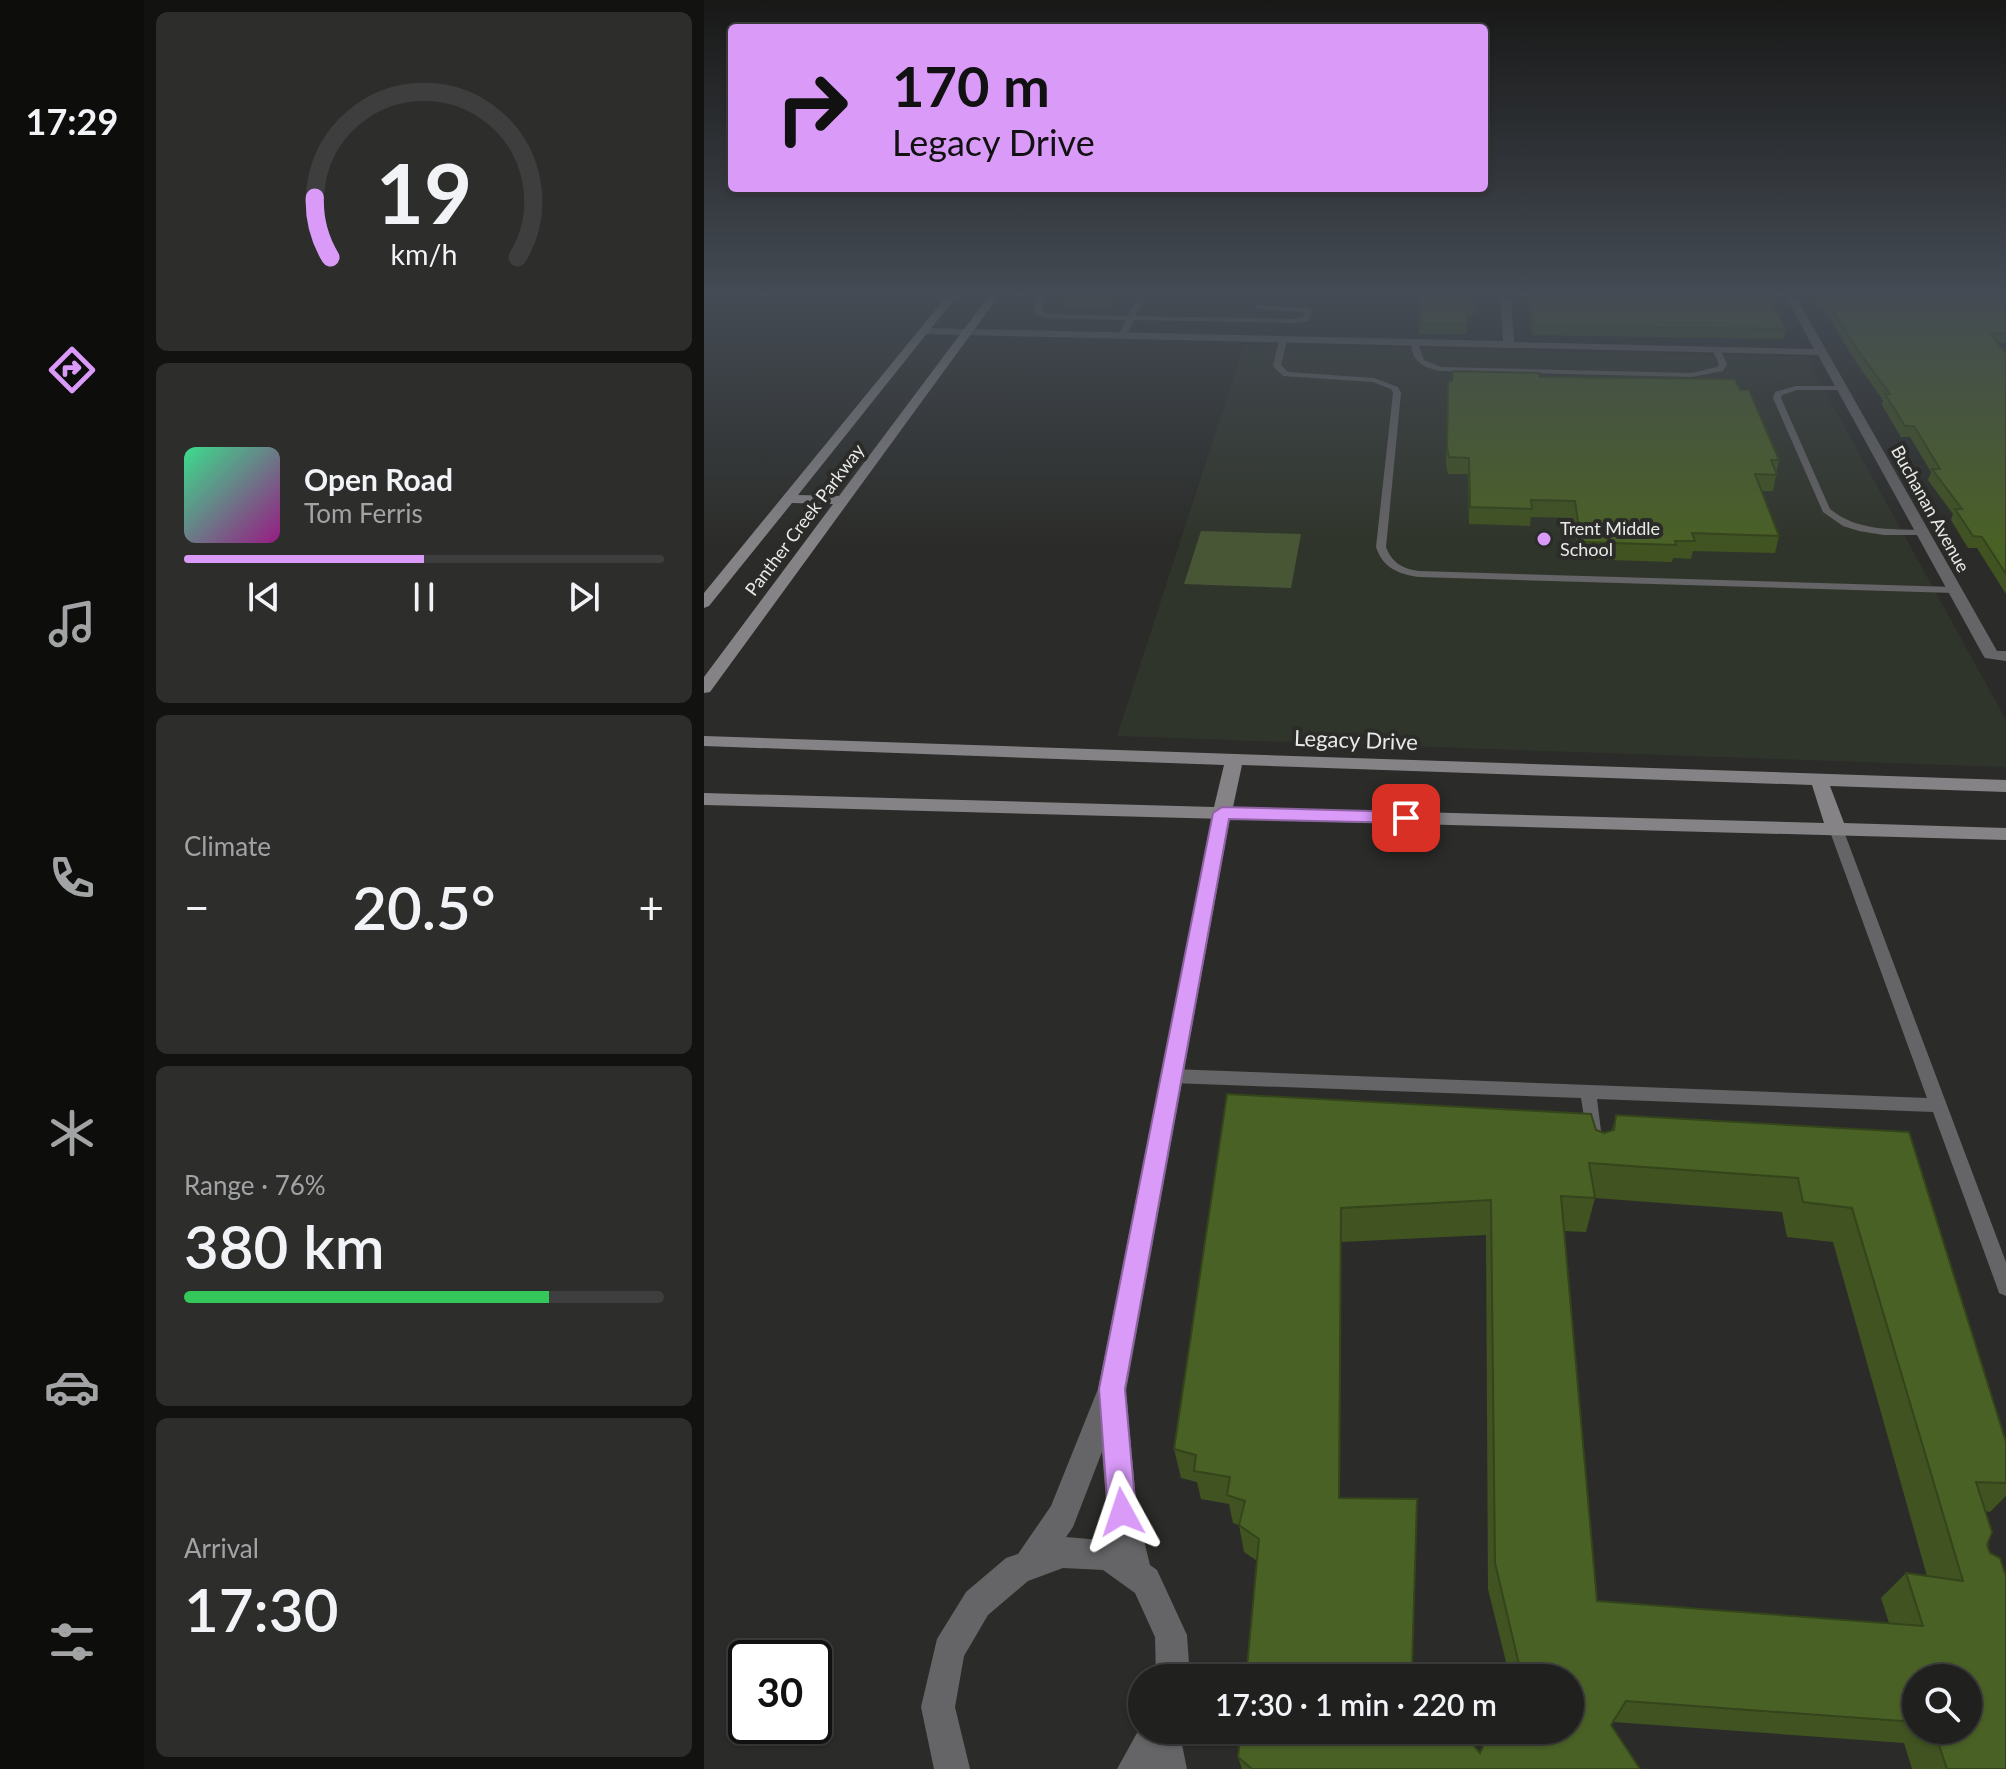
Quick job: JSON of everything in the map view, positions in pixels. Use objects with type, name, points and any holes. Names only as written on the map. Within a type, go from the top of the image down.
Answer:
[{"type":"main road","name":"Panther Creek Parkway","points":[[704,603],[884,380]]},
{"type":"main road","name":"Panther Creek Parkway","points":[[704,688],[934,380]]},
{"type":"main road","points":[[788,499],[844,500]]},
{"type":"main road","name":"Legacy Drive","points":[[704,741],[2006,786]]},
{"type":"main road","points":[[1222,813],[1234,759]]},
{"type":"main road","points":[[1819,780],[1836,829]]},
{"type":"main road","points":[[704,799],[2006,834]]},
{"type":"street","name":"Buchanan Avenue","points":[[1837,380],[1954,590],[1998,656]]},
{"type":"street","points":[[1031,1560],[1062,1516],[1112,1389],[1222,813]]},
{"type":"street","points":[[1112,1389],[1122,1512],[1136,1572]]},
{"type":"street","points":[[952,1769],[941,1743],[938,1699],[947,1654],[968,1613],[997,1581],[1031,1560],[1069,1550],[1106,1554],[1136,1572],[1159,1600],[1171,1637],[1172,1664]]},
{"type":"street","points":[[1135,1769],[1151,1744]]},
{"type":"street","points":[[1163,1744],[1169,1769]]},
{"type":"lane","points":[[1367,380],[1394,387],[1397,393],[1381,547],[1389,565],[1398,570],[1434,574],[1954,590]]},
{"type":"lane","points":[[1842,388],[1796,388],[1778,394],[1777,398],[1826,510],[1837,521],[1854,527],[1923,533]]},
{"type":"lane","points":[[1836,829],[2006,1287]]},
{"type":"lane","points":[[1172,1076],[1938,1105]]},
{"type":"lane","points":[[1588,1092],[1594,1145]]},
{"type":"shaded area","name":"Trent Middle School","points":[[1233,380],[1818,380],[2006,720],[2006,767],[1117,736]]},
{"type":"green space","points":[[1201,531],[1301,534],[1291,588],[1184,584]]},
{"type":"building","points":[[1735,380],[1740,390],[1749,390],[1779,460],[1771,460],[1777,475],[1755,474],[1779,536],[1692,533],[1695,541],[1675,541],[1676,545],[1581,542],[1575,501],[1531,500],[1532,509],[1470,507],[1469,458],[1449,457],[1447,448],[1448,381]]},
{"type":"building","points":[[1879,380],[2006,380],[2006,574],[1982,537],[1973,536],[1955,509],[1962,509],[1932,469],[1940,469],[1914,426],[1905,426],[1885,394],[1890,394]]},
{"type":"building","points":[[1227,1094],[1591,1114],[1596,1130],[1604,1133],[1614,1130],[1616,1115],[1909,1132],[2006,1442],[2006,1483],[1976,1482],[1992,1532],[1987,1545],[1990,1553],[2000,1558],[2006,1576],[2006,1769],[1947,1769],[1939,1744],[1982,1744],[1982,1664],[1902,1664],[1902,1721],[1626,1701],[1611,1725],[1640,1769],[1252,1769],[1238,1757],[1239,1744],[1473,1744],[1480,1753],[1484,1744],[1584,1744],[1584,1664],[1519,1664],[1495,1563],[1491,1200],[1341,1208],[1339,1498],[1417,1499],[1412,1664],[1247,1664],[1259,1539],[1239,1525],[1245,1501],[1227,1495],[1230,1477],[1194,1471],[1196,1455],[1174,1449]],"holes":[[[1589,1163],[1798,1178],[1803,1202],[1852,1208],[1963,1581],[1906,1573],[1923,1626],[1597,1601],[1561,1196],[1595,1198]]]},
{"type":"place","name":"Trent Middle School","points":[[1544,539]]},
{"type":"route","points":[[1122,1512],[1112,1389],[1222,813],[1406,818]]}]
